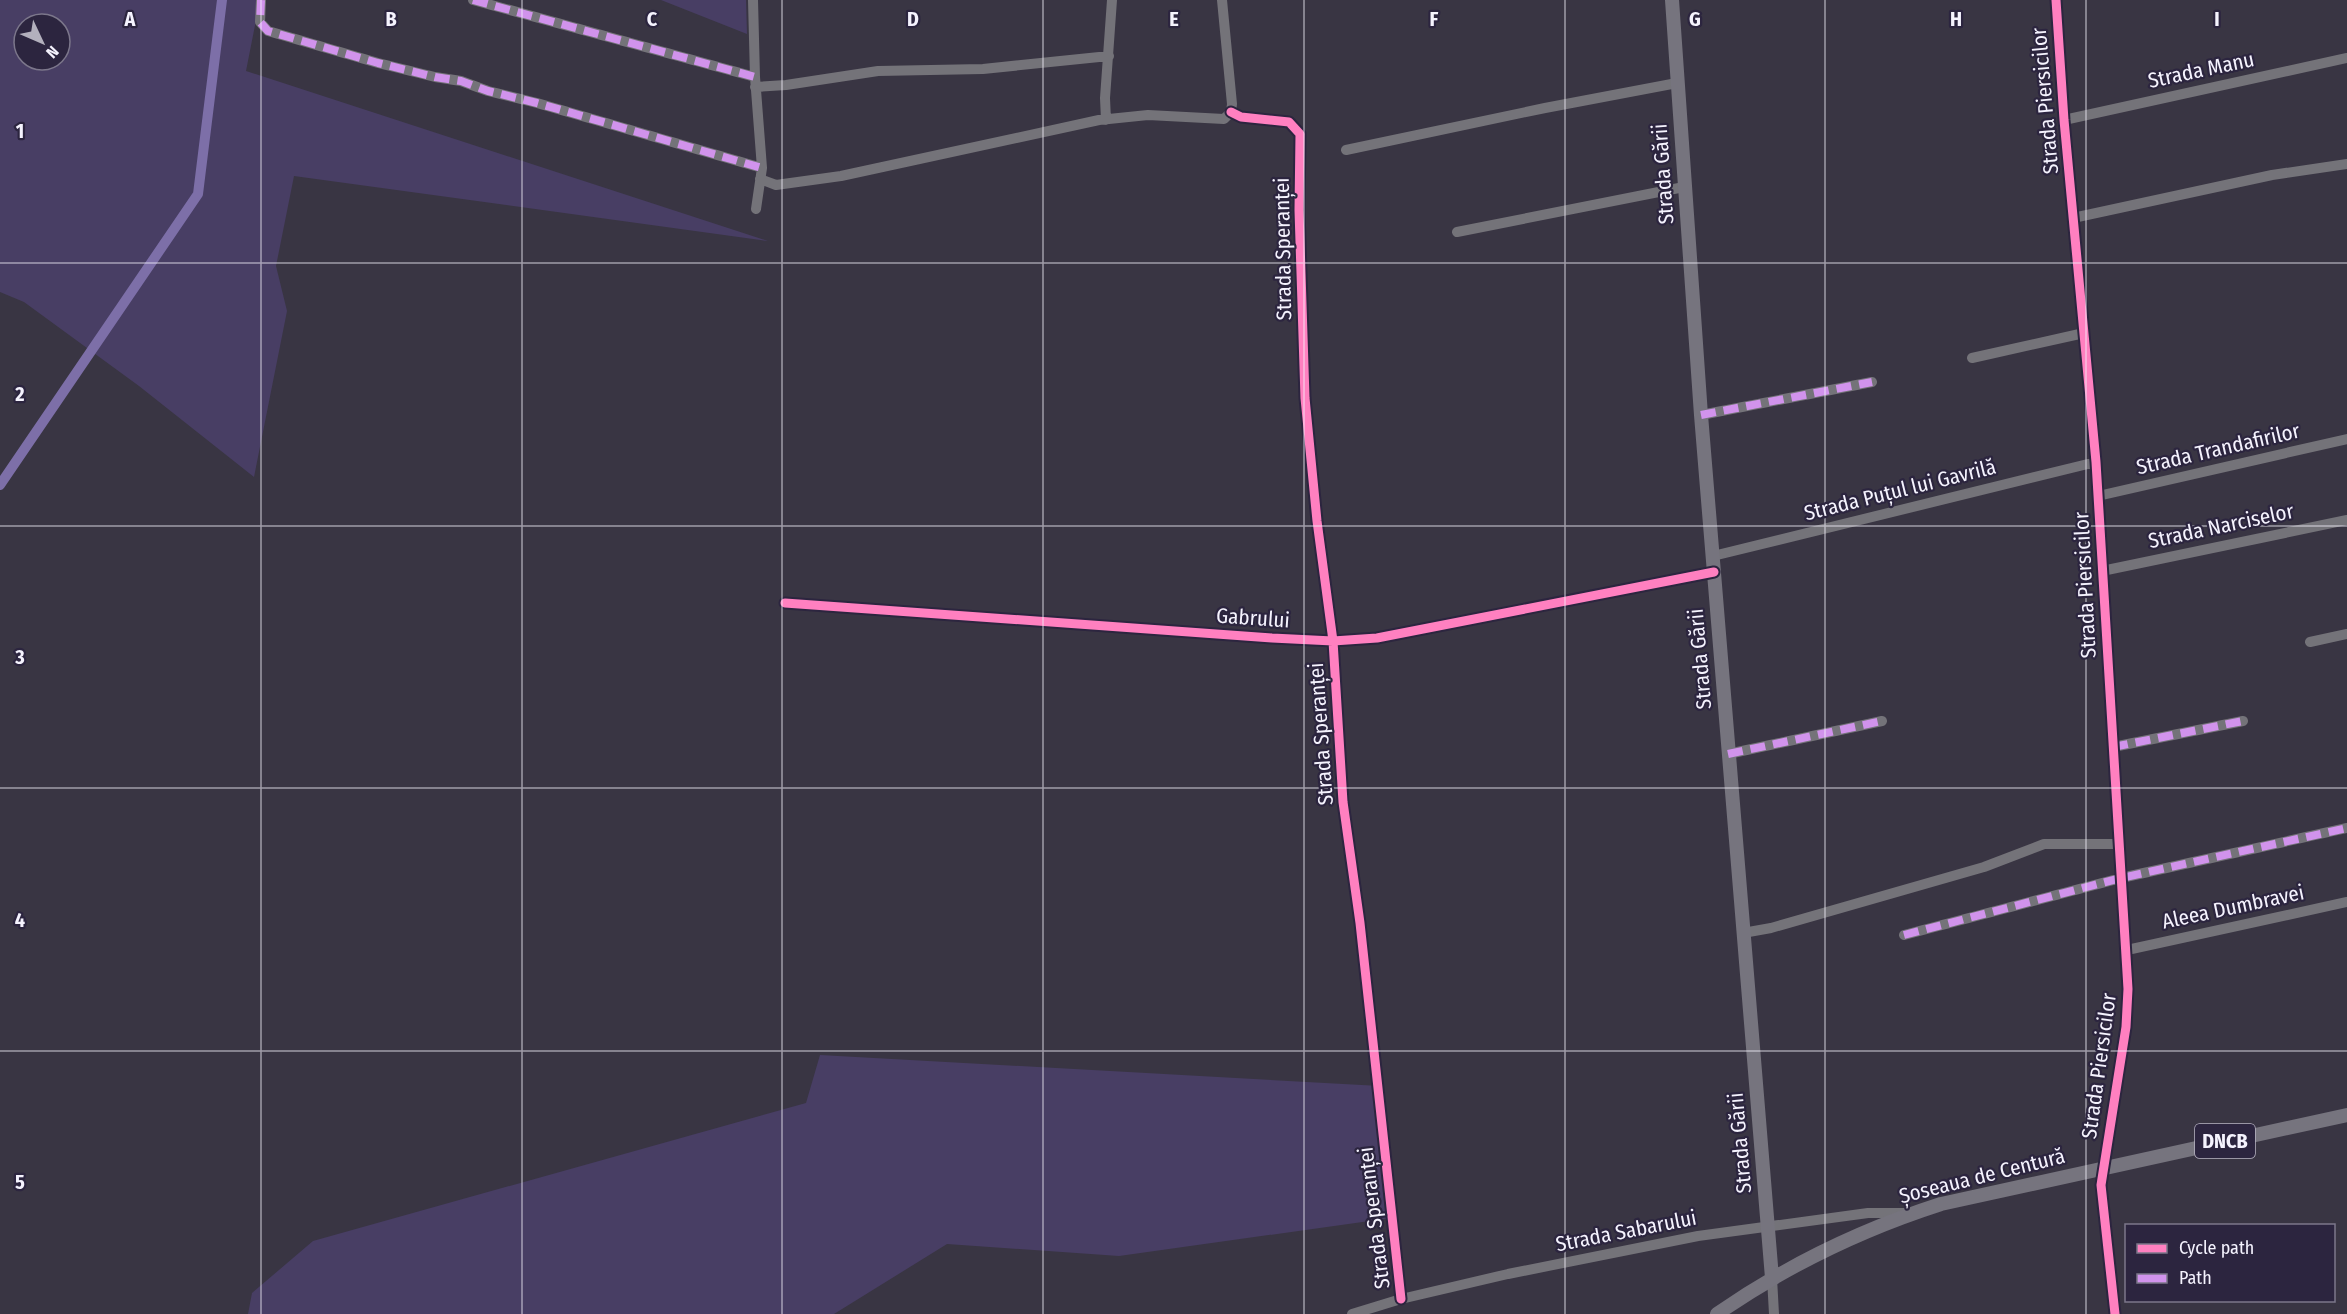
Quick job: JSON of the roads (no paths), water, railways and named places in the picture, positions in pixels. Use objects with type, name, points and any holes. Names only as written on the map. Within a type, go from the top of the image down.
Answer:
[{"type":"main road","name":"Strada Gării","points":[[1672,0],[1701,415],[1772,1278]]},
{"type":"main road","name":"Șoseaua de Centură","points":[[1717,1314],[1772,1278],[1836,1244],[1913,1213],[1982,1193],[2347,1115]]},
{"type":"street","name":"Strada Speranței","points":[[261,0],[260,22],[268,30],[378,63],[461,81],[488,91],[537,103],[761,173],[776,185],[841,176],[1106,120],[1148,115],[1228,115],[1289,122],[1300,134],[1299,210],[1305,398],[1317,521],[1333,641],[1343,802],[1360,923],[1401,1299]]},
{"type":"street","points":[[473,0],[755,82],[786,85],[878,71],[983,69],[1109,56]]},
{"type":"street","points":[[753,0],[761,173],[756,209]]},
{"type":"street","points":[[1106,120],[1105,98],[1112,0]]},
{"type":"street","points":[[1222,0],[1228,115]]},
{"type":"street","name":"Strada Piersicilor","points":[[2055,0],[2096,462],[2118,844],[2127,950],[2126,1027],[2101,1185],[2115,1314]]},
{"type":"street","name":"Strada Manu","points":[[2064,120],[2347,58]]},
{"type":"street","points":[[1346,150],[1677,83]]},
{"type":"street","points":[[2073,218],[2272,175],[2347,164]]},
{"type":"street","points":[[1456,232],[1684,187]]},
{"type":"street","points":[[1972,358],[2084,333]]},
{"type":"street","points":[[1701,415],[1872,382]]},
{"type":"street","name":"Strada Trandafirilor","points":[[2098,496],[2347,440]]},
{"type":"street","name":"Strada Puțul lui Gavrilă","points":[[1713,556],[2096,462]]},
{"type":"street","name":"Strada Narciselor","points":[[2102,571],[2347,520]]},
{"type":"street","name":"Gabrului","points":[[785,603],[1333,641],[1377,638],[1714,572]]},
{"type":"street","points":[[2310,642],[2347,634]]},
{"type":"street","points":[[1728,754],[1882,721]]},
{"type":"street","points":[[2113,747],[2243,721]]},
{"type":"street","points":[[1904,935],[2121,878],[2347,828]]},
{"type":"street","points":[[1743,933],[1771,928],[1984,867],[2044,844],[2118,844]]},
{"type":"street","name":"Aleea Dumbravei","points":[[2127,950],[2347,902]]},
{"type":"street","name":"Strada Sabarului","points":[[1352,1314],[1401,1299],[1508,1274],[1698,1236],[1868,1213],[1913,1213]]},
{"type":"street","name":"Strada Gării","points":[[1772,1278],[1774,1314]]},
{"type":"waterway","points":[[0,485],[198,194],[222,0]]}]
